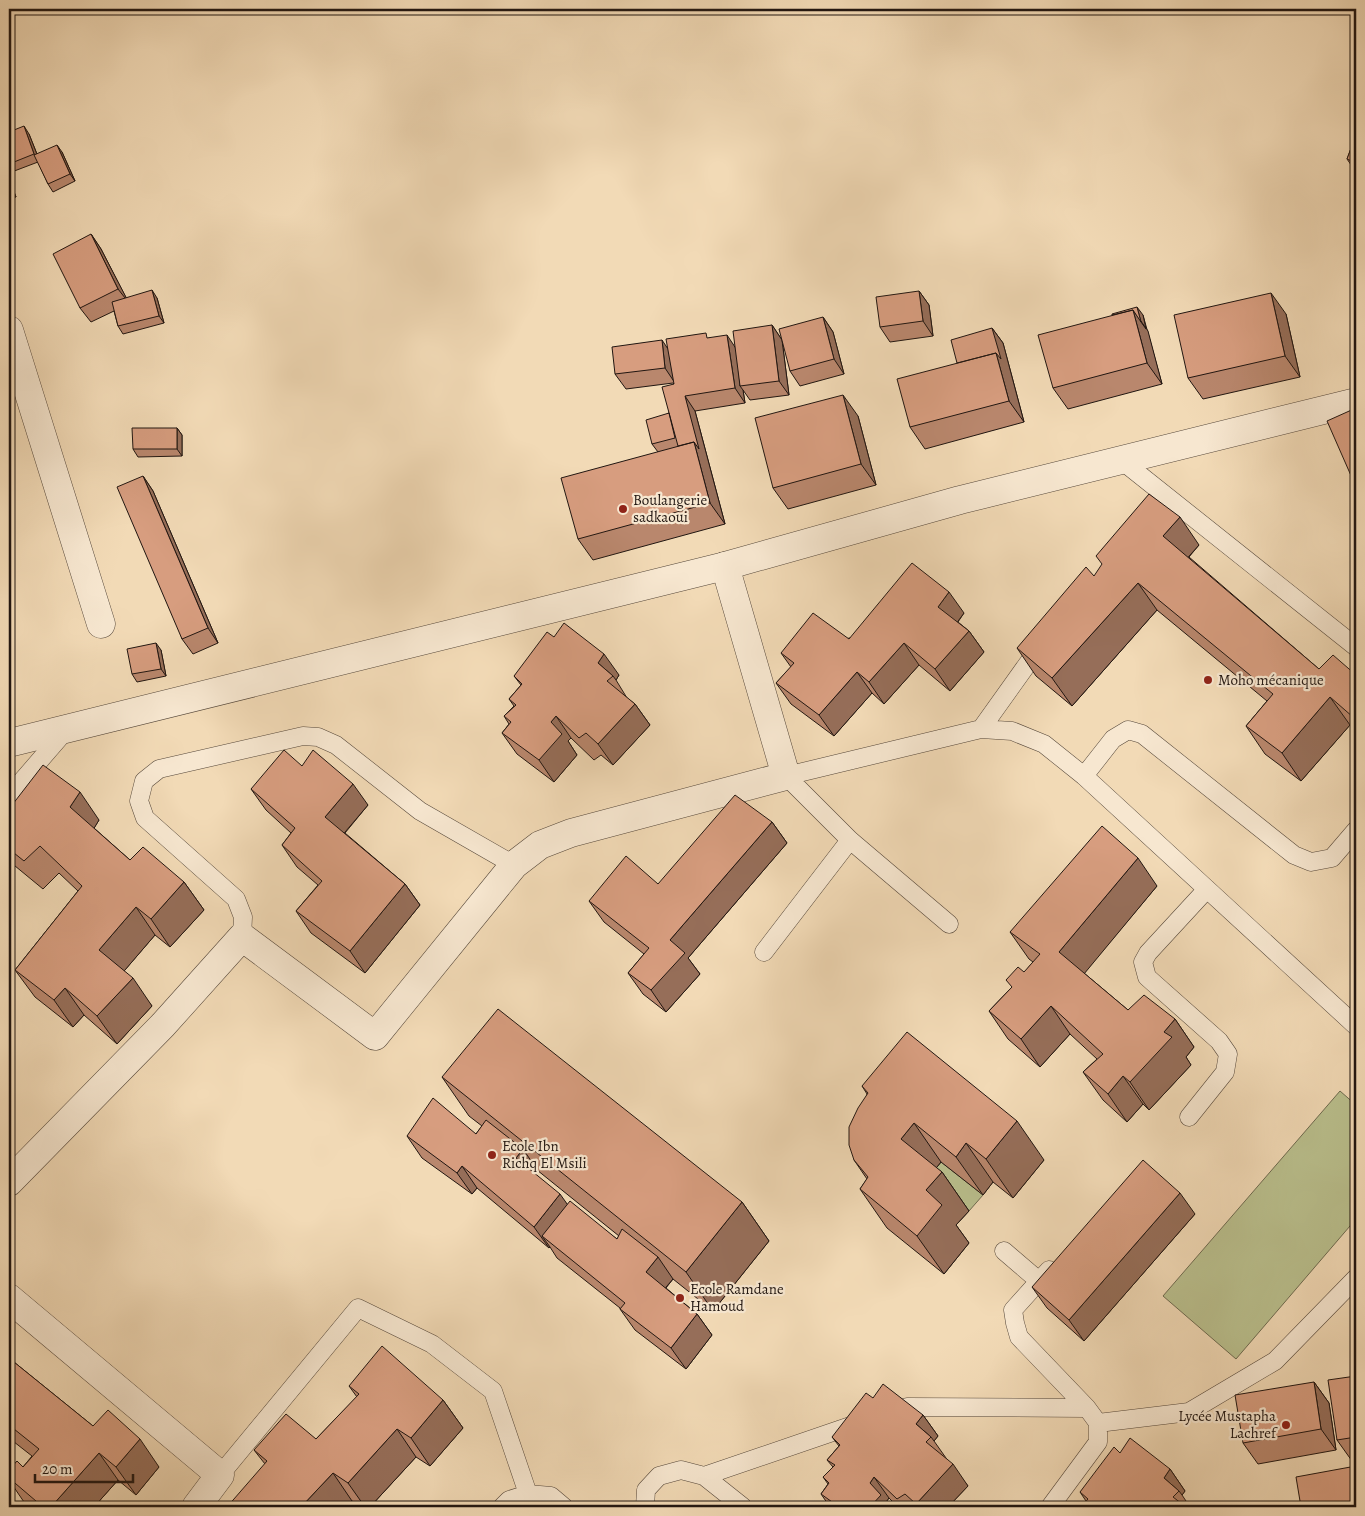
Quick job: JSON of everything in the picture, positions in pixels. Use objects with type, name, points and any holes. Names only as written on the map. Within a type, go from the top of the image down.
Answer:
[{"type":"street","points":[[9,330],[101,624]]},
{"type":"street","points":[[9,744],[726,566],[960,500],[1356,402]]},
{"type":"street","points":[[9,1182],[163,1025],[242,937],[375,1036],[514,865],[540,844],[571,833],[786,776],[726,566]]},
{"type":"street","points":[[9,1298],[220,1475],[196,1507]]},
{"type":"lane","points":[[1121,460],[1356,647]]},
{"type":"lane","points":[[981,729],[1047,636]]},
{"type":"lane","points":[[786,776],[981,729],[1012,731],[1044,744],[1084,776],[1356,1026]]},
{"type":"lane","points":[[9,796],[66,730]]},
{"type":"lane","points":[[1084,776],[1112,740],[1128,730],[1142,734],[1294,855],[1311,862],[1332,858],[1356,830]]},
{"type":"lane","points":[[242,937],[243,917],[236,899],[145,818],[139,801],[144,781],[159,769],[304,736],[318,737],[336,745],[420,811],[514,865]]},
{"type":"lane","points":[[786,776],[850,840],[949,924]]},
{"type":"lane","points":[[764,952],[850,840]]},
{"type":"lane","points":[[1188,1117],[1226,1072],[1228,1054],[1220,1041],[1147,977],[1143,962],[1148,953],[1207,889]]},
{"type":"lane","points":[[1004,1251],[1039,1281]]},
{"type":"lane","points":[[1050,1507],[1098,1442],[1098,1423],[1087,1408],[1019,1337],[1013,1310],[1062,1256]]},
{"type":"lane","points":[[1098,1423],[1189,1412],[1275,1361],[1356,1278]]},
{"type":"lane","points":[[220,1475],[358,1308],[432,1344],[493,1391],[528,1494]]},
{"type":"lane","points":[[704,1476],[907,1407],[1087,1408]]},
{"type":"lane","points":[[645,1507],[646,1490],[659,1476],[681,1470],[704,1476],[743,1507]]},
{"type":"lane","points":[[502,1507],[509,1500],[528,1494],[551,1496],[564,1507]]},
{"type":"green space","points":[[1340,1091],[1356,1105],[1356,1219],[1236,1359],[1163,1296]]},
{"type":"green space","points":[[941,1162],[983,1195],[969,1211],[928,1178]]},
{"type":"building","points":[[24,126],[34,154],[9,164],[9,132]]},
{"type":"building","points":[[1356,135],[1356,163],[1347,159]]},
{"type":"building","points":[[57,145],[70,174],[48,184],[34,155]]},
{"type":"building","points":[[91,234],[118,289],[80,308],[53,254]]},
{"type":"building","points":[[152,290],[159,316],[118,326],[112,302]]},
{"type":"building","points":[[919,291],[923,321],[880,327],[876,297]]},
{"type":"building","points":[[1271,293],[1285,356],[1188,378],[1174,315]]},
{"type":"building","points":[[1137,307],[1141,322],[1133,310],[1112,315],[1112,314]]},
{"type":"building","points":[[1133,310],[1147,363],[1053,388],[1038,335]]},
{"type":"building","points":[[823,317],[834,359],[790,371],[779,329]]},
{"type":"building","points":[[772,325],[779,381],[740,386],[733,331]]},
{"type":"building","points":[[992,328],[1001,359],[996,353],[957,363],[951,340]]},
{"type":"building","points":[[706,333],[707,338],[727,335],[735,388],[685,396],[699,449],[694,442],[678,446],[662,387],[674,384],[666,339]]},
{"type":"building","points":[[662,340],[665,368],[615,374],[612,347]]},
{"type":"building","points":[[996,353],[1009,401],[910,427],[897,379]]},
{"type":"building","points":[[843,395],[861,464],[773,488],[755,418]]},
{"type":"building","points":[[1356,408],[1356,487],[1327,421]]},
{"type":"building","points":[[669,413],[675,438],[652,444],[646,420]]},
{"type":"building","points":[[132,428],[177,428],[177,449],[133,449]]},
{"type":"building","points":[[694,442],[710,503],[578,539],[561,478]]},
{"type":"building","points":[[143,476],[208,628],[182,639],[117,487]]},
{"type":"building","points":[[1149,494],[1180,517],[1163,536],[1319,669],[1333,655],[1356,675],[1356,713],[1353,717],[1330,697],[1282,753],[1246,726],[1273,694],[1138,583],[1052,678],[1017,648],[1086,567],[1094,576],[1102,564],[1096,556]]},
{"type":"building","points":[[912,563],[949,592],[938,607],[969,631],[935,669],[904,643],[869,682],[857,672],[819,715],[776,683],[794,663],[781,653],[813,613],[849,639]]},
{"type":"building","points":[[564,623],[604,654],[598,663],[613,676],[607,681],[635,704],[598,744],[586,733],[579,738],[556,716],[551,722],[562,734],[539,760],[502,733],[511,722],[504,716],[516,705],[509,699],[522,684],[514,676],[547,632],[554,637]]},
{"type":"building","points":[[156,643],[161,669],[132,674],[127,649]]},
{"type":"building","points":[[284,750],[302,766],[313,750],[353,784],[325,817],[405,884],[350,951],[296,911],[322,881],[282,845],[295,828],[251,789]]},
{"type":"building","points":[[43,765],[80,792],[70,807],[130,860],[143,847],[184,882],[151,919],[136,907],[99,950],[133,978],[97,1016],[65,988],[54,1000],[15,970],[82,886],[40,846],[24,861],[9,849],[9,809]]},
{"type":"building","points":[[735,795],[772,822],[670,940],[685,953],[651,990],[628,973],[649,948],[589,901],[626,856],[658,884]]},
{"type":"building","points":[[1102,826],[1138,858],[1059,952],[1128,1010],[1144,995],[1175,1019],[1164,1032],[1172,1037],[1130,1082],[1123,1076],[1108,1094],[1083,1072],[1103,1054],[1051,1006],[1021,1039],[989,1011],[1012,987],[1006,980],[1018,967],[1024,972],[1040,954],[1010,932]]},
{"type":"building","points":[[498,1009],[742,1202],[686,1272],[442,1077]]},
{"type":"building","points":[[907,1032],[1017,1121],[986,1159],[966,1143],[956,1157],[914,1123],[901,1139],[942,1172],[926,1190],[942,1205],[917,1236],[860,1189],[868,1177],[854,1160],[849,1145],[849,1127],[868,1093],[862,1086]]},
{"type":"building","points":[[433,1098],[476,1134],[486,1120],[523,1149],[516,1158],[560,1194],[534,1227],[462,1166],[457,1173],[407,1136]]},
{"type":"building","points":[[1143,1160],[1180,1193],[1069,1320],[1032,1287]]},
{"type":"building","points":[[570,1201],[617,1239],[622,1229],[658,1257],[646,1272],[697,1314],[671,1348],[620,1309],[625,1303],[542,1236]]},
{"type":"building","points":[[382,1346],[443,1400],[411,1438],[397,1429],[348,1483],[333,1473],[301,1507],[227,1507],[267,1461],[254,1450],[286,1414],[316,1439],[359,1394],[349,1386]]},
{"type":"building","points":[[9,1358],[93,1426],[108,1410],[140,1439],[116,1467],[99,1453],[51,1507],[43,1507],[9,1478],[9,1470],[17,1461],[23,1467],[39,1449],[9,1425]]},
{"type":"building","points":[[1356,1376],[1356,1437],[1337,1440],[1328,1380]]},
{"type":"building","points":[[1314,1382],[1321,1429],[1243,1443],[1235,1395]]},
{"type":"building","points":[[883,1384],[923,1415],[916,1424],[931,1437],[926,1442],[953,1464],[916,1504],[905,1494],[897,1499],[874,1477],[870,1483],[881,1495],[870,1507],[839,1507],[821,1494],[829,1483],[823,1477],[835,1465],[827,1460],[840,1445],[832,1437],[866,1393],[873,1398]]},
{"type":"building","points":[[1130,1438],[1170,1469],[1164,1478],[1179,1491],[1173,1497],[1186,1507],[1081,1507],[1088,1499],[1080,1492],[1114,1447],[1120,1453]]},
{"type":"building","points":[[1356,1466],[1356,1507],[1301,1507],[1296,1477]]},
{"type":"place","name":"Boulangerie sadkaoui","points":[[623,509]]},
{"type":"place","name":"Moho mécanique","points":[[1208,680]]},
{"type":"place","name":"Ecole Ibn Richq El Msili","points":[[492,1155]]},
{"type":"place","name":"Ecole Ramdane Hamoud","points":[[680,1298]]},
{"type":"place","name":"Lycée Mustapha Lachref","points":[[1286,1425]]}]
